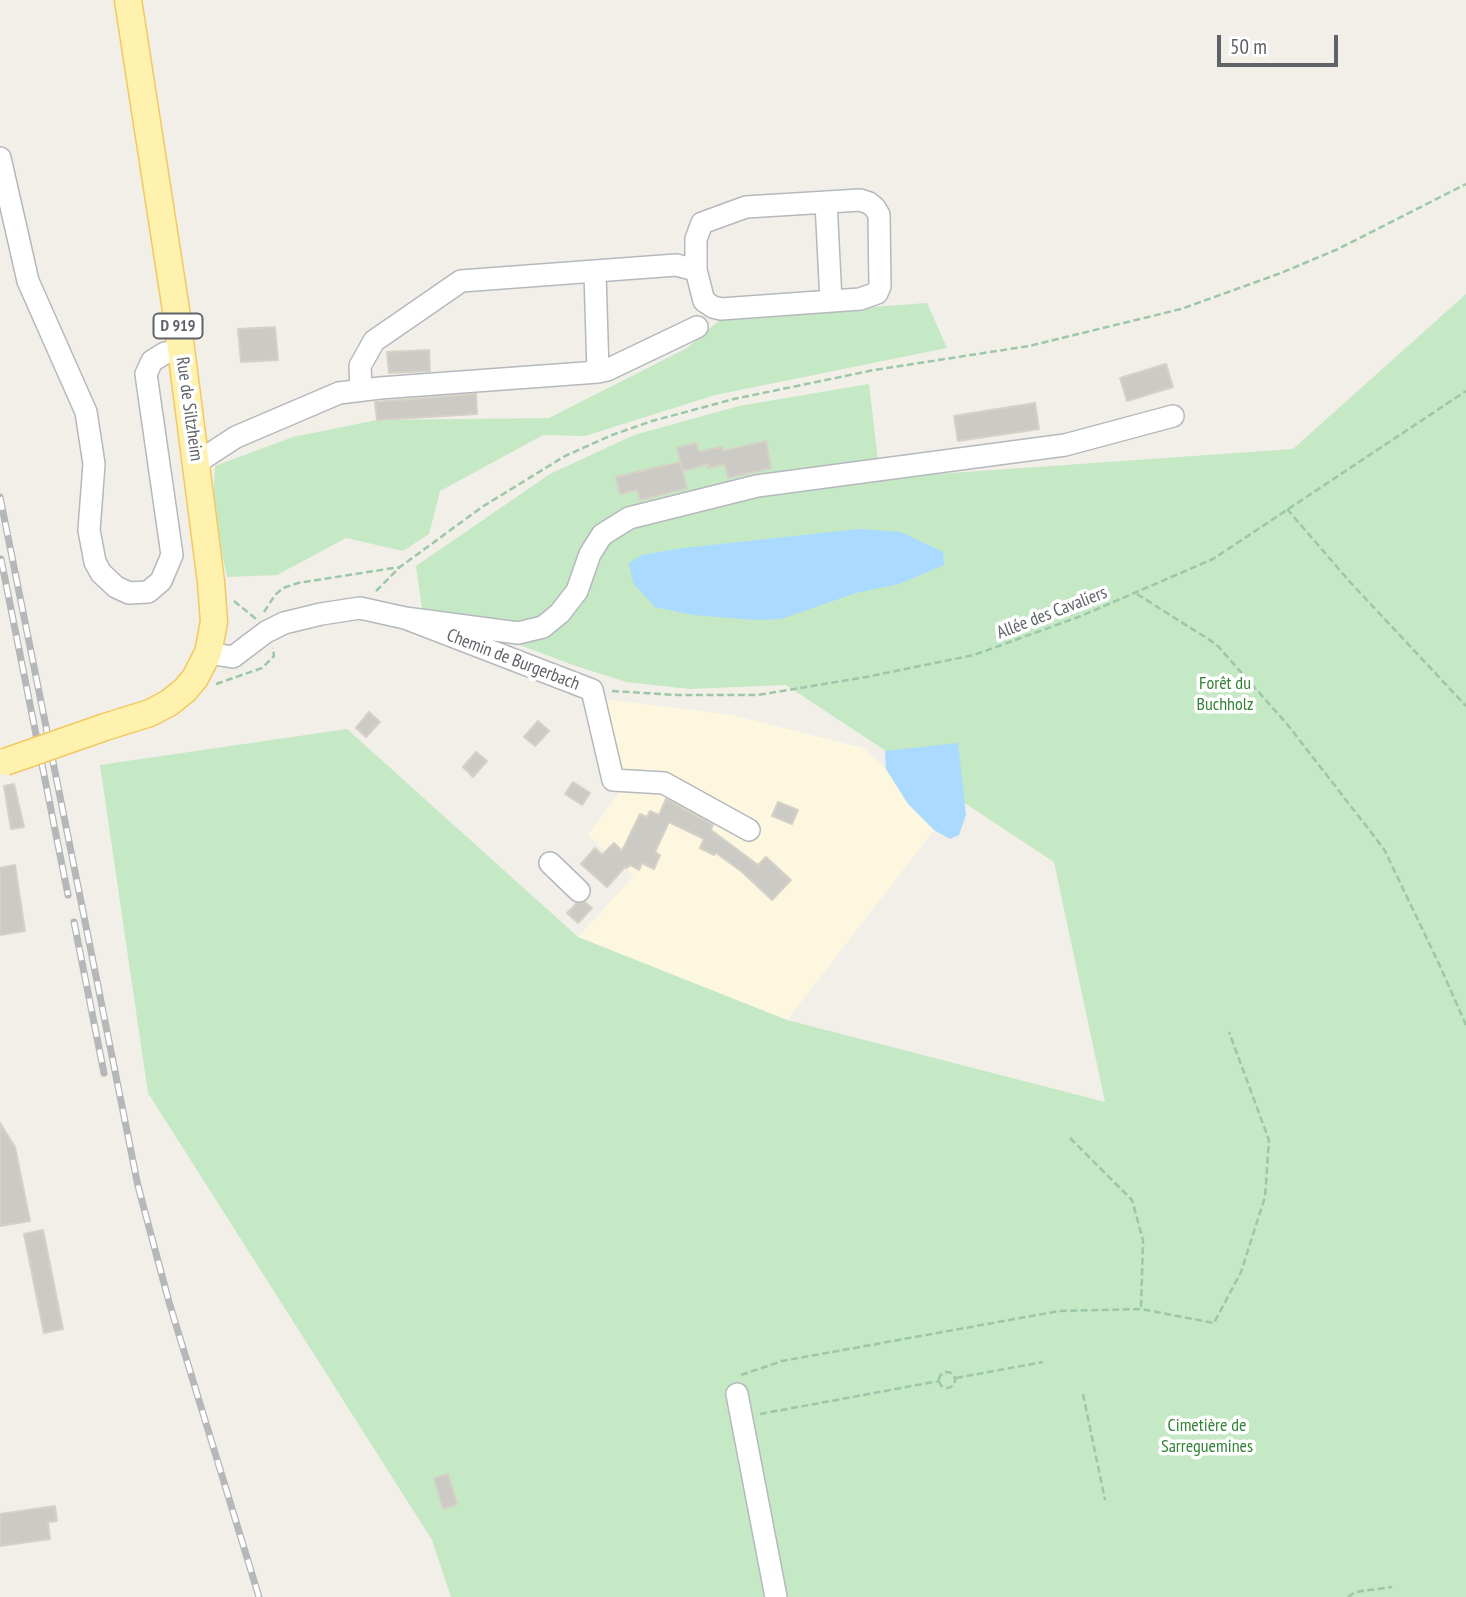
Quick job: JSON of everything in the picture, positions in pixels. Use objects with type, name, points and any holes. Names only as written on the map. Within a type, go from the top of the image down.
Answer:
[{"type":"main road","name":"Rue de Siltzheim","points":[[128,0],[181,350],[211,582],[214,622],[208,653]]},
{"type":"main road","name":"D 919","points":[[3,763],[149,713],[169,703],[195,678],[208,653]]},
{"type":"street","points":[[0,158],[28,281],[86,412],[94,464],[89,530],[94,562],[116,587],[129,593],[148,592],[161,581],[172,555],[146,374],[152,361],[165,353],[181,350]]},
{"type":"street","points":[[860,200],[876,208],[880,286],[877,293],[860,299],[721,309],[704,301],[696,270],[696,239],[702,223],[746,206],[860,200]]},
{"type":"street","points":[[826,202],[831,301]]},
{"type":"street","points":[[361,390],[360,366],[374,341],[461,281],[676,265],[696,270]]},
{"type":"street","points":[[594,273],[598,372]]},
{"type":"street","points":[[196,463],[236,438],[339,393],[598,372],[697,327]]},
{"type":"street","points":[[405,618],[518,633],[543,627],[560,613],[577,591],[590,554],[602,535],[629,518],[757,486],[1065,445],[1172,416]]},
{"type":"street","name":"Chemin de Burgerbach","points":[[208,653],[233,657],[266,632],[304,617],[360,608],[405,618],[592,690],[612,780],[664,783],[749,830]]},
{"type":"street","points":[[550,863],[579,891]]},
{"type":"street","points":[[737,1394],[776,1597]]},
{"type":"path","points":[[360,608],[400,566],[525,479],[611,435],[734,399],[874,370],[1029,346],[1181,309],[1281,274],[1327,254],[1466,184]]},
{"type":"path","name":"Allée des Cavaliers","points":[[592,690],[677,695],[758,695],[974,656],[1136,594],[1213,559],[1466,391]]},
{"type":"path","points":[[1287,509],[1350,582],[1466,706]]},
{"type":"path","points":[[211,582],[262,621],[268,603],[283,588],[298,583],[400,566]]},
{"type":"path","points":[[1136,594],[1216,644],[1287,724],[1384,849],[1466,1025]]},
{"type":"path","points":[[737,1394],[734,1389],[740,1376],[782,1361],[1059,1311],[1141,1309],[1214,1323],[1241,1272],[1265,1197],[1269,1140],[1229,1032]]},
{"type":"path","points":[[1070,1138],[1132,1200],[1143,1240],[1141,1309]]},
{"type":"path","points":[[956,1378],[1043,1362]]},
{"type":"path","points":[[939,1381],[939,1377],[946,1371],[954,1374],[956,1378]]},
{"type":"path","points":[[939,1381],[945,1388],[949,1388],[953,1386],[956,1378]]},
{"type":"path","points":[[742,1418],[939,1381]]},
{"type":"path","points":[[1083,1394],[1105,1500]]},
{"type":"path","points":[[1348,1597],[1355,1592],[1392,1587]]},
{"type":"shaded area","points":[[587,697],[732,715],[863,748],[886,769],[908,804],[934,830],[787,1020],[578,937],[634,876],[588,835],[622,788],[598,770]]},
{"type":"green space","points":[[1466,294],[1466,1597],[451,1597],[432,1540],[148,1093],[100,765],[347,729],[578,937],[787,1020],[1105,1102],[1054,862],[786,685],[690,689],[626,682],[573,665],[422,608],[416,566],[550,474],[634,435],[739,406],[869,384],[880,478],[1293,449]]},
{"type":"green space","points":[[927,303],[947,348],[715,395],[585,436],[543,435],[440,491],[429,534],[403,551],[346,538],[277,575],[227,577],[213,510],[215,466],[293,437],[377,420],[549,418],[687,348],[722,318]]},
{"type":"water","points":[[859,529],[901,532],[943,552],[944,565],[899,584],[856,593],[781,619],[755,620],[693,615],[655,607],[633,583],[629,563],[642,555],[684,548]]},
{"type":"water","points":[[958,743],[966,815],[959,835],[950,839],[934,830],[908,804],[886,769],[885,751]]},
{"type":"building","points":[[275,327],[278,360],[241,362],[238,329]]},
{"type":"building","points":[[429,350],[430,371],[389,373],[387,352]]},
{"type":"building","points":[[1166,364],[1173,387],[1127,401],[1120,378]]},
{"type":"building","points":[[476,394],[477,414],[377,420],[375,402]]},
{"type":"building","points":[[1035,403],[1039,429],[958,441],[954,416]]},
{"type":"building","points":[[766,441],[771,468],[728,478],[725,464],[708,468],[708,464],[683,471],[677,448],[696,443],[699,452],[722,447],[723,451]]},
{"type":"building","points":[[680,462],[687,488],[640,500],[637,490],[620,494],[616,477]]},
{"type":"building","points":[[369,712],[380,722],[366,737],[356,728]]},
{"type":"building","points":[[538,721],[549,731],[535,746],[524,737]]},
{"type":"building","points":[[476,752],[487,761],[473,777],[463,767]]},
{"type":"building","points":[[573,782],[590,793],[582,805],[565,794]]},
{"type":"building","points":[[14,784],[24,827],[11,829],[4,786]]},
{"type":"building","points":[[666,799],[713,825],[711,830],[758,865],[766,857],[791,880],[772,900],[741,871],[716,853],[714,855],[700,848],[704,839],[669,822],[655,852],[660,855],[654,869],[642,863],[639,870],[630,865],[607,887],[581,864],[595,848],[602,855],[614,843],[622,851],[640,814],[647,817],[650,811],[659,815]]},
{"type":"building","points":[[778,802],[798,810],[792,824],[772,816]]},
{"type":"building","points":[[15,865],[25,931],[0,935],[0,868]]},
{"type":"building","points":[[585,902],[592,908],[578,923],[567,913],[576,904]]},
{"type":"building","points":[[0,1123],[15,1147],[30,1221],[0,1226]]},
{"type":"building","points":[[43,1230],[63,1329],[44,1333],[24,1234]]},
{"type":"building","points":[[448,1474],[457,1504],[443,1509],[434,1478]]},
{"type":"building","points":[[55,1506],[57,1521],[48,1522],[50,1539],[0,1546],[0,1514]]},
{"type":"railway","points":[[0,497],[138,1186],[169,1302],[259,1597]]},
{"type":"railway","points":[[1,559],[68,895]]},
{"type":"railway","points":[[74,922],[104,1073]]},
{"type":"park label","name":"Forêt du Buchholz","points":[[1225,694]]},
{"type":"park label","name":"Cimetière de Sarreguemines","points":[[1207,1436]]}]
